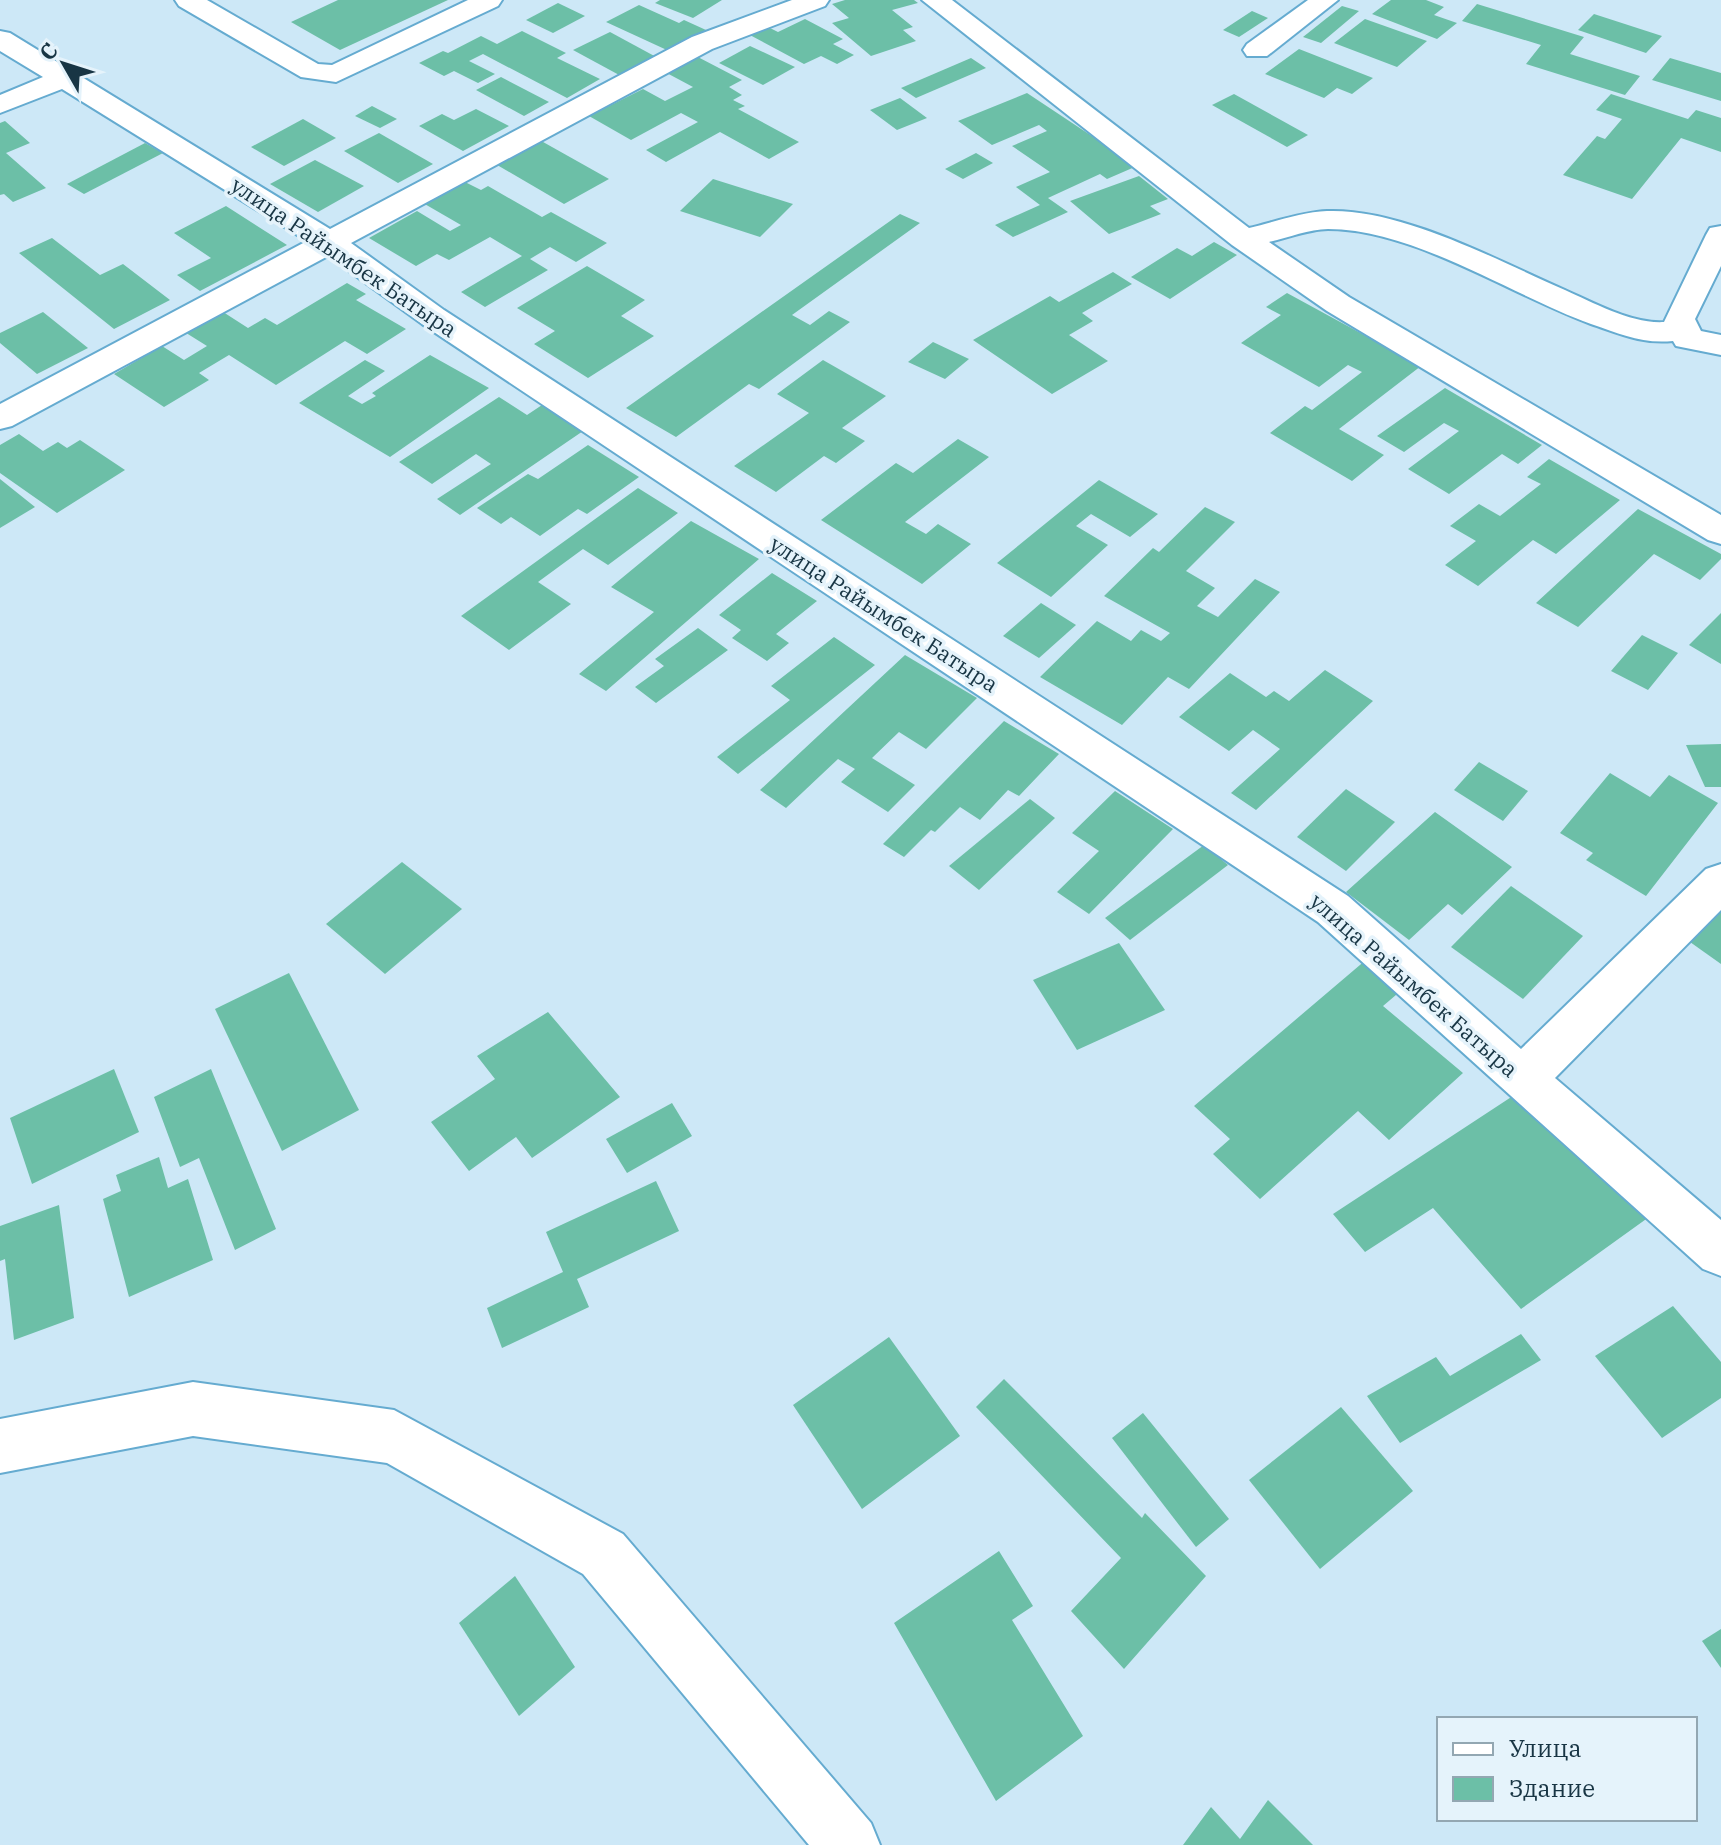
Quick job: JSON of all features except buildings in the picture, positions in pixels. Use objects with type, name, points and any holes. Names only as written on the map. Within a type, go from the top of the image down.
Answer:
[{"type":"street","points":[[188,0],[311,71],[336,74],[489,0]]},
{"type":"street","points":[[0,418],[702,43],[816,0]]},
{"type":"street","points":[[935,0],[1243,238],[1338,304],[1721,531]]},
{"type":"street","points":[[1257,50],[1325,0]]},
{"type":"street","name":"улица Райымбек Батыра","points":[[0,39],[328,241],[447,326],[1333,909],[1721,1252]]},
{"type":"street","points":[[0,105],[65,78]]},
{"type":"street","points":[[1243,238],[1327,220],[1378,226],[1419,238],[1583,310],[1649,333],[1685,330]]},
{"type":"street","points":[[1721,235],[1679,319],[1688,339],[1721,345]]},
{"type":"street","points":[[1522,1079],[1721,882]]},
{"type":"street","points":[[0,1446],[193,1409],[394,1437],[603,1554],[849,1845]]}]
